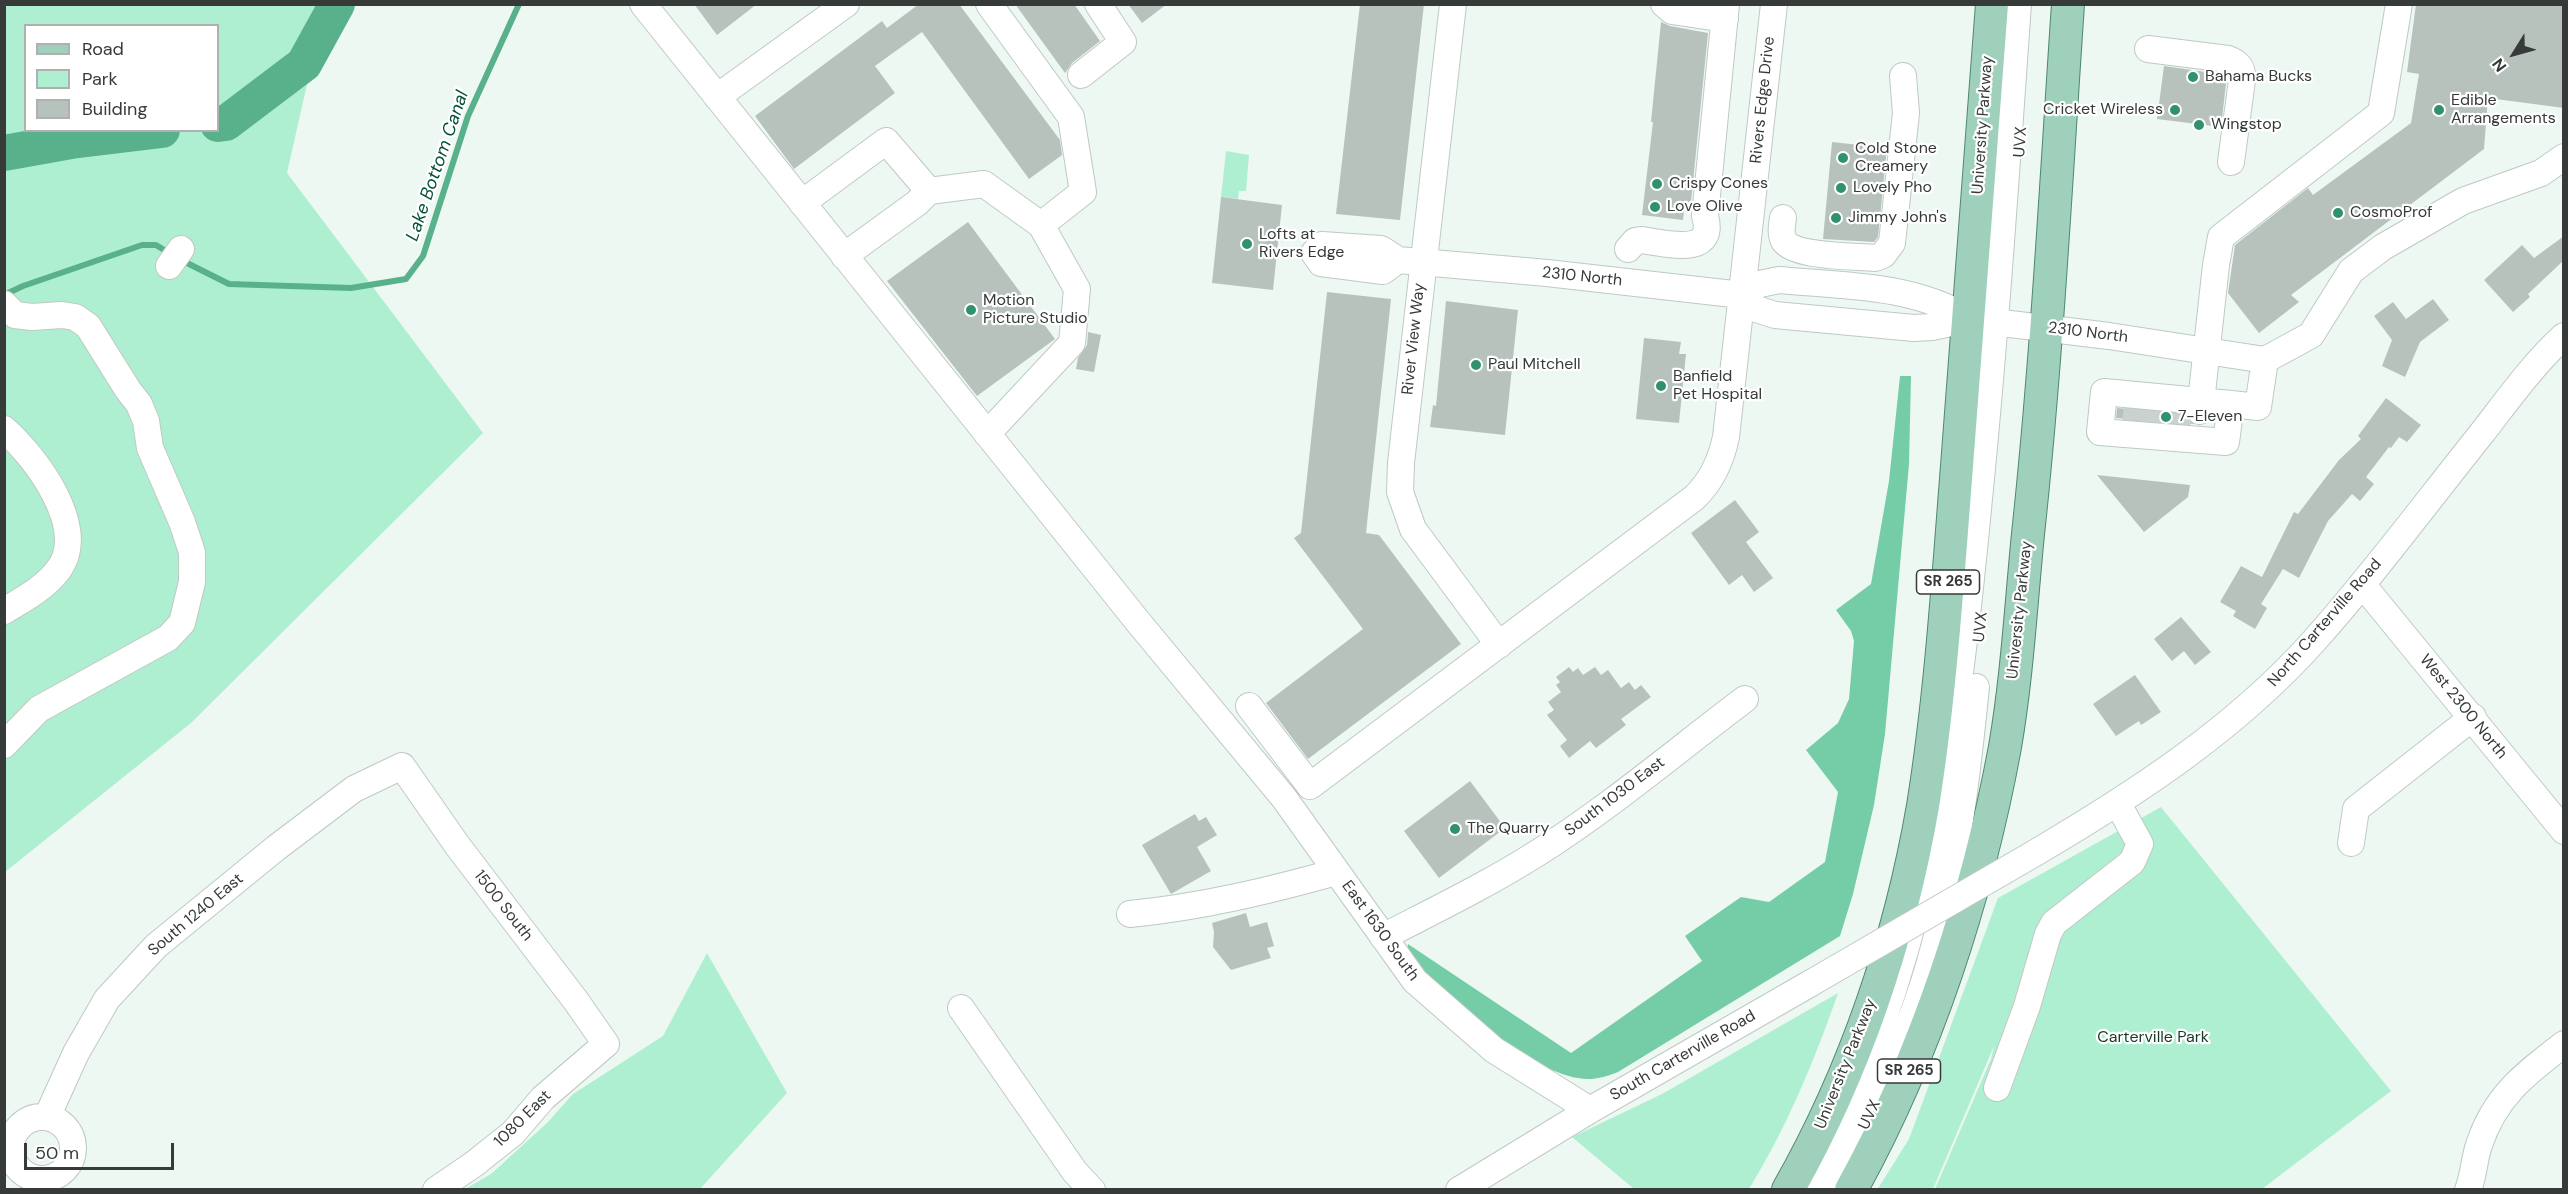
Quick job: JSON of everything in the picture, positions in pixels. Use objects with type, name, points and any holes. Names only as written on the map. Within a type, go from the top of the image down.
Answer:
[{"type":"main road","name":"University Parkway","points":[[1788,1190],[1826,1116],[1867,1016],[1899,912],[1916,843],[1991,322],[1992,4]]},
{"type":"main road","name":"University Parkway","points":[[1851,1190],[1902,1089],[1939,993],[1993,803],[2005,745],[2047,328],[2068,4]]},
{"type":"street","name":"East 1630 South","points":[[643,4],[1138,623],[1284,798],[1415,981],[1494,1050],[1590,1110]]},
{"type":"street","points":[[717,97],[846,4]]},
{"type":"street","points":[[989,4],[1071,117],[1083,192],[1041,225]]},
{"type":"street","points":[[1082,75],[1123,42],[1098,4]]},
{"type":"street","name":"River View Way","points":[[1453,4],[1410,261],[1401,464],[1402,499],[1413,529],[1499,645]]},
{"type":"street","points":[[1624,281],[1630,236],[1638,230],[1686,234],[1696,229],[1705,216],[1726,12],[1672,11],[1664,4]]},
{"type":"street","name":"Rivers Edge Drive","points":[[1249,706],[1310,786],[1694,498],[1715,472],[1726,437],[1774,4]]},
{"type":"street","points":[[1809,1190],[1841,1124],[1882,1023],[1916,919],[1929,866],[1950,751],[1962,666],[2018,4]]},
{"type":"street","name":"UVX","points":[[1832,1190],[1881,1091],[1908,1027],[1935,945],[1952,871],[1968,766],[1991,322],[2031,4]]},
{"type":"street","points":[[2167,417],[2206,350],[2221,237],[2381,112],[2399,4]]},
{"type":"street","points":[[2148,49],[2228,59],[2236,62],[2241,68],[2242,80],[2230,162]]},
{"type":"street","points":[[1783,218],[1782,233],[1785,241],[1796,250],[1875,258],[1883,255],[1892,243],[1906,113],[1903,76]]},
{"type":"street","points":[[802,203],[886,141],[929,191]]},
{"type":"street","points":[[2167,417],[2231,404],[2258,407],[2265,360],[2311,335],[2351,271],[2383,247],[2463,201],[2541,173],[2564,157]]},
{"type":"street","points":[[844,256],[917,203],[929,191],[984,184],[1041,225],[1077,289],[1072,343],[987,434]]},
{"type":"street","name":"2310 North","points":[[1410,261],[1624,281],[1742,295],[1760,284],[1779,280],[1899,292],[1935,301],[1991,322]]},
{"type":"street","name":"2310 North","points":[[1742,295],[1756,309],[1775,315],[1914,328],[1991,322],[2206,350],[2265,360]]},
{"type":"street","points":[[4,304],[15,315],[32,317],[62,315],[75,318],[88,326],[139,404],[146,421],[150,448],[182,522],[192,552],[192,582],[182,623],[168,638],[39,709],[4,745]]},
{"type":"street","name":"North Carterville Road","points":[[1910,925],[2118,804],[2194,751],[2266,690],[2312,643],[2362,584],[2490,422],[2564,336]]},
{"type":"street","points":[[2167,417],[2226,442],[2231,404]]},
{"type":"street","points":[[4,429],[44,475],[69,527],[70,544],[61,567],[46,585],[4,611]]},
{"type":"street","name":"West 2300 North","points":[[2362,584],[2564,831]]},
{"type":"street","name":"South 1030 East","points":[[1383,937],[1480,887],[1554,843],[1745,699]]},
{"type":"street","points":[[2351,843],[2356,809],[2473,717]]},
{"type":"street","name":"1500 South","points":[[402,766],[457,845],[549,964],[606,1044]]},
{"type":"street","name":"South 1240 East","points":[[47,1117],[76,1053],[107,999],[156,946],[276,848],[354,789],[402,766]]},
{"type":"street","points":[[1997,1088],[2020,1027],[2048,934],[2054,923],[2132,862],[2140,844],[2118,804]]},
{"type":"street","points":[[1130,914],[1182,909],[1259,893],[1329,861]]},
{"type":"street","name":"South Carterville Road","points":[[1459,1190],[1590,1110],[1910,925]]},
{"type":"street","points":[[961,1008],[1075,1172],[1092,1190]]},
{"type":"street","name":"1080 East","points":[[436,1190],[513,1133],[543,1098],[606,1044]]},
{"type":"street","points":[[2468,1190],[2478,1147],[2488,1121],[2502,1098],[2520,1077],[2564,1044]]},
{"type":"street","points":[[47,1117],[62,1125],[72,1140],[66,1182],[50,1178],[37,1179],[9,1164],[15,1132],[23,1123],[33,1118],[47,1117]]},
{"type":"green space","points":[[5,5],[325,5],[287,173],[483,433],[191,723],[5,872]]},
{"type":"green space","points":[[1226,151],[1249,155],[1246,191],[1239,191],[1238,199],[1221,197]]},
{"type":"green space","points":[[1900,376],[1911,376],[1909,464],[1885,734],[1874,805],[1853,894],[1840,936],[1618,1072],[1598,1078],[1583,1079],[1562,1074],[1544,1066],[1504,1043],[1449,1003],[1437,992],[1407,951],[1408,944],[1571,1053],[1702,961],[1685,936],[1741,897],[1769,902],[1825,862],[1838,792],[1806,750],[1838,723],[1849,699],[1854,641],[1851,631],[1836,610],[1871,584],[1889,481]]},
{"type":"green space","name":"Carterville Park","points":[[2161,807],[2391,1091],[2262,1189],[1935,1189],[1991,1059],[1994,1046],[1933,1189],[1877,1190],[1909,1139],[1998,898]]},
{"type":"green space","points":[[707,953],[787,1093],[700,1189],[465,1189],[491,1174],[547,1123],[573,1094],[663,1036]]},
{"type":"green space","points":[[1838,993],[1799,1094],[1776,1142],[1749,1189],[1634,1189],[1572,1137],[1662,1094]]},
{"type":"building","points":[[694,4],[757,4],[717,35]]},
{"type":"building","points":[[919,4],[959,4],[1060,140],[1062,155],[1029,179],[922,32],[875,66],[895,93],[794,169],[755,116],[882,21],[887,28]]},
{"type":"building","points":[[1015,4],[1074,4],[1100,41],[1072,63],[1065,73]]},
{"type":"building","points":[[1128,4],[1167,4],[1142,23]]},
{"type":"building","points":[[1360,4],[1424,4],[1400,220],[1336,214]]},
{"type":"building","points":[[2416,4],[2564,4],[2564,108],[2488,98],[2484,149],[2291,295],[2299,302],[2259,333],[2228,293],[2235,245],[2308,188],[2313,195],[2411,123],[2419,74],[2407,72]]},
{"type":"building","points":[[1661,22],[1670,26],[1708,33],[1690,212],[1684,211],[1683,220],[1642,215],[1653,122],[1651,122]]},
{"type":"building","points":[[2164,66],[2227,75],[2221,127],[2157,119]]},
{"type":"building","points":[[1832,142],[1887,148],[1878,237],[1874,242],[1823,239]]},
{"type":"building","name":"Lofts at Rivers Edge","points":[[1221,197],[1282,205],[1273,290],[1212,283]]},
{"type":"building","name":"Motion Picture Studio","points":[[968,222],[1055,339],[977,396],[887,281]]},
{"type":"building","points":[[2564,236],[2564,260],[2528,294],[2530,297],[2513,312],[2484,280],[2522,245],[2534,258]]},
{"type":"building","points":[[1327,292],[1391,299],[1366,533],[1379,535],[1461,644],[1308,759],[1266,703],[1363,629],[1294,538],[1301,533]]},
{"type":"building","points":[[2433,299],[2449,320],[2420,342],[2405,377],[2382,366],[2392,340],[2374,316],[2393,302],[2406,319]]},
{"type":"building","name":"Paul Mitchell","points":[[1446,301],[1518,310],[1505,435],[1430,427],[1433,405],[1436,406]]},
{"type":"building","points":[[1088,332],[1101,335],[1094,372],[1076,369],[1078,358],[1087,345]]},
{"type":"building","name":"Banfield Pet Hospital","points":[[1644,338],[1681,342],[1679,354],[1686,354],[1679,423],[1636,419]]},
{"type":"building","points":[[2386,398],[2421,425],[2407,442],[2399,437],[2391,448],[2389,447],[2366,477],[2374,484],[2360,501],[2352,494],[2328,521],[2299,578],[2283,569],[2261,604],[2267,608],[2255,629],[2233,616],[2236,611],[2220,602],[2241,566],[2262,577],[2294,512],[2298,514],[2339,460],[2361,439],[2358,436]]},
{"type":"building","points":[[2117,408],[2186,415],[2194,424],[2116,418]]},
{"type":"building","points":[[2097,475],[2190,485],[2188,497],[2144,532]]},
{"type":"building","points":[[1735,500],[1759,532],[1746,542],[1773,578],[1754,592],[1742,575],[1729,585],[1691,533]]},
{"type":"building","points":[[2181,617],[2211,652],[2195,665],[2184,651],[2172,661],[2154,639]]},
{"type":"building","points":[[1569,667],[1573,672],[1578,668],[1583,675],[1595,667],[1601,675],[1608,670],[1621,688],[1629,682],[1635,690],[1641,685],[1651,697],[1621,719],[1626,725],[1596,748],[1590,741],[1569,758],[1560,746],[1567,740],[1547,715],[1554,710],[1548,702],[1561,692],[1556,685],[1560,682],[1556,677]]},
{"type":"building","points":[[2135,675],[2161,712],[2141,725],[2139,721],[2116,736],[2093,704]]},
{"type":"building","name":"The Quarry","points":[[1470,781],[1505,828],[1439,878],[1404,831]]},
{"type":"building","points":[[1195,814],[1199,821],[1206,817],[1217,835],[1197,847],[1211,871],[1171,894],[1142,845]]},
{"type":"building","points":[[1246,913],[1250,927],[1267,922],[1274,946],[1267,948],[1271,958],[1231,970],[1213,947],[1212,923]]},
{"type":"waterway","points":[[219,124],[226,123],[304,64],[337,4]]},
{"type":"waterway","name":"Lake Bottom Canal","points":[[181,260],[229,284],[351,288],[406,279],[423,256],[468,116],[519,4]]},
{"type":"waterway","points":[[4,153],[71,141],[145,132]]},
{"type":"waterway","name":"Lake Bottom Canal","points":[[4,295],[23,286],[142,245],[156,245],[169,253]]},
{"type":"tunnel","points":[[2135,423],[2137,406]]},
{"type":"tunnel","points":[[2156,425],[2157,407]]},
{"type":"tunnel","points":[[2177,427],[2179,409]]},
{"type":"place","name":"Bahama Bucks","points":[[2193,77]]},
{"type":"place","name":"Cricket Wireless","points":[[2175,110]]},
{"type":"place","name":"Edible Arrangements","points":[[2439,110]]},
{"type":"place","name":"Wingstop","points":[[2199,125]]},
{"type":"place","name":"Cold Stone Creamery","points":[[1843,158]]},
{"type":"place","name":"Crispy Cones","points":[[1657,184]]},
{"type":"place","name":"Lovely Pho","points":[[1841,188]]},
{"type":"place","name":"Love Olive","points":[[1655,207]]},
{"type":"place","name":"CosmoProf","points":[[2338,213]]},
{"type":"place","name":"Jimmy John's","points":[[1836,218]]},
{"type":"place","name":"Lofts at Rivers Edge","points":[[1247,244]]},
{"type":"place","name":"Motion Picture Studio","points":[[971,310]]},
{"type":"place","name":"Paul Mitchell","points":[[1476,365]]},
{"type":"place","name":"Banfield Pet Hospital","points":[[1661,386]]},
{"type":"place","name":"7-Eleven","points":[[2166,417]]},
{"type":"place","name":"The Quarry","points":[[1455,829]]}]
